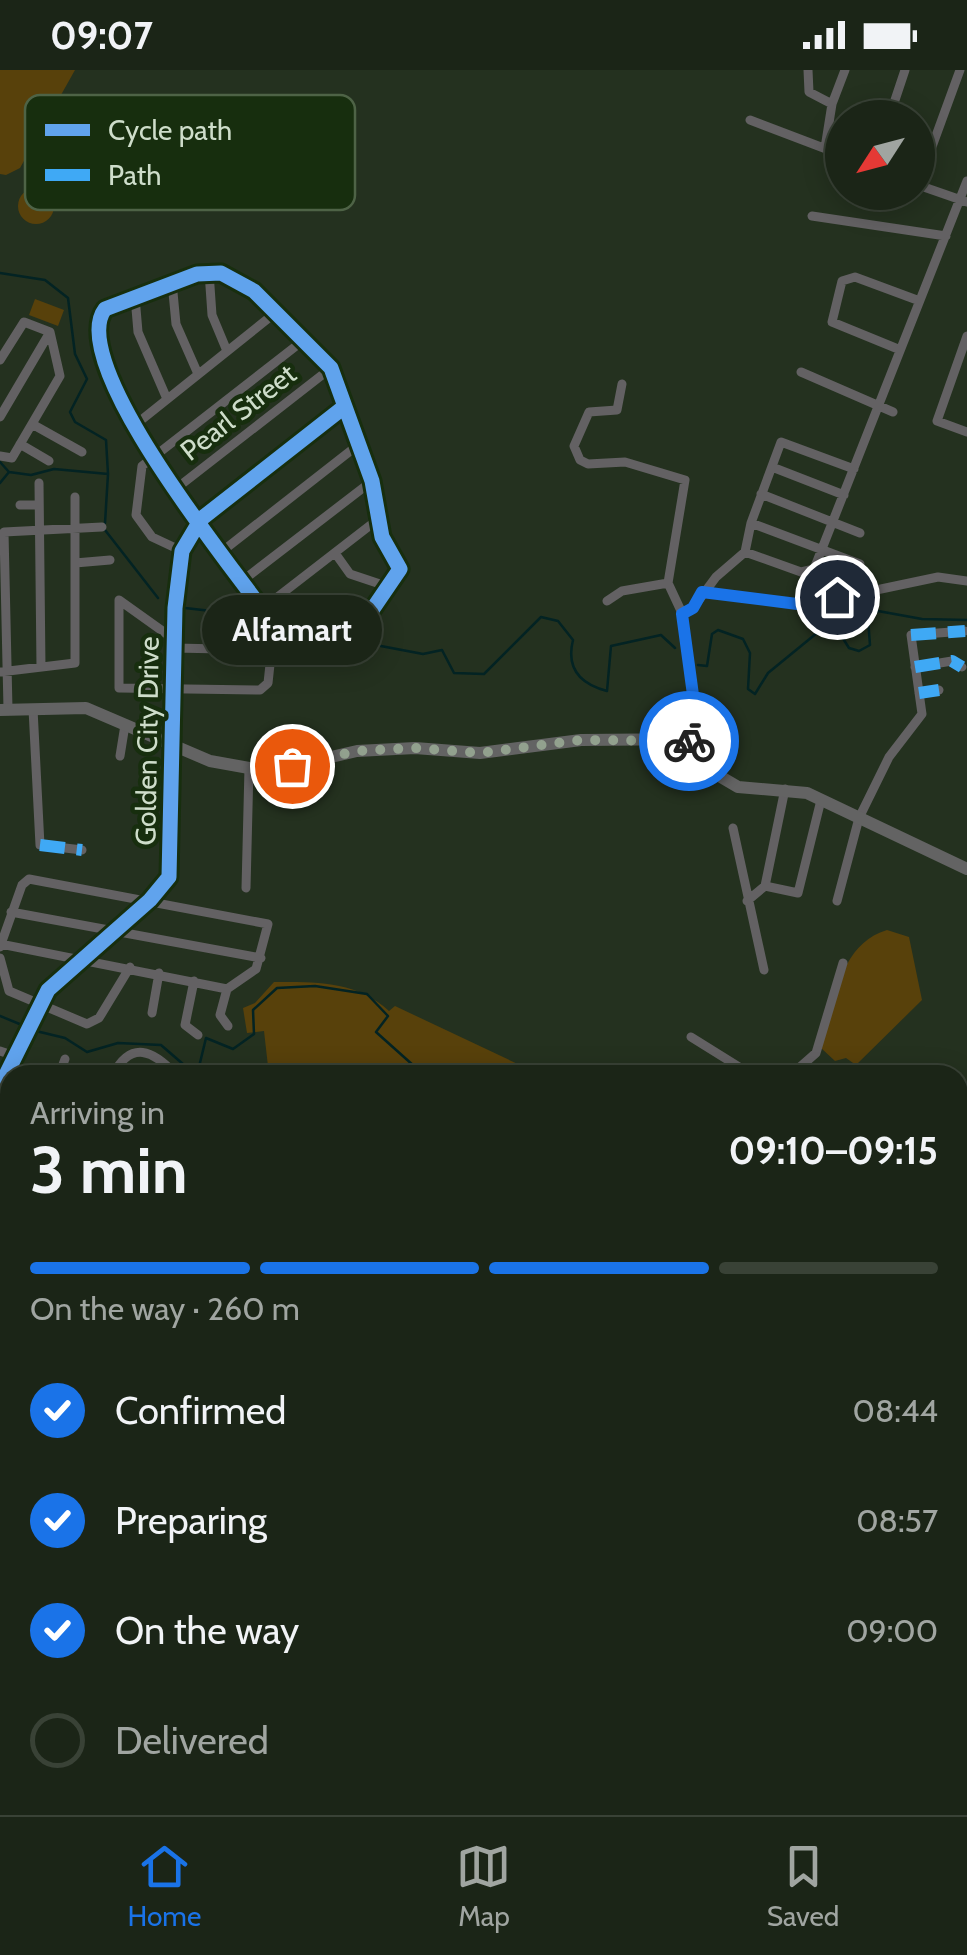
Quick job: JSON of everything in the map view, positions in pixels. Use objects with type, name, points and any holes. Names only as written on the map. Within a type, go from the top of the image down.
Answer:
[{"type":"street","points":[[808,70],[809,92],[825,100]]},
{"type":"street","points":[[833,100],[844,70]]},
{"type":"street","points":[[894,100],[905,70]]},
{"type":"street","points":[[935,138],[960,70]]},
{"type":"street","points":[[750,120],[825,148]]},
{"type":"street","points":[[746,552],[809,574],[823,551],[918,300],[964,200],[967,181]]},
{"type":"street","points":[[935,191],[964,200]]},
{"type":"street","points":[[812,216],[948,232]]},
{"type":"street","points":[[209,272],[212,315],[227,351]]},
{"type":"street","points":[[209,272],[236,279],[305,339],[331,368],[372,481],[378,520],[400,569],[365,615],[350,612],[292,617],[262,609],[196,524],[152,458],[102,357],[100,316],[104,309],[172,282],[209,272]]},
{"type":"street","points":[[898,350],[832,322],[842,281],[855,277],[918,300]]},
{"type":"street","points":[[172,282],[176,324],[198,374]]},
{"type":"street","points":[[135,297],[142,348],[166,400]]},
{"type":"street","points":[[135,424],[275,313]]},
{"type":"street","points":[[0,360],[24,322],[50,332]]},
{"type":"street","points":[[0,330],[13,337]]},
{"type":"street","points":[[0,416],[50,332]]},
{"type":"street","points":[[0,456],[12,458],[60,376],[50,332]]},
{"type":"street","points":[[967,336],[937,421],[967,432]]},
{"type":"street","points":[[182,551],[152,536],[136,516],[139,471],[305,339]]},
{"type":"street","name":"Pearl Street","points":[[173,491],[331,368]]},
{"type":"street","points":[[956,368],[967,372]]},
{"type":"street","points":[[801,372],[892,412]]},
{"type":"street","points":[[622,384],[617,410],[590,412],[574,446],[580,460],[588,464],[625,462],[685,480],[668,583],[682,614],[699,739],[720,777],[738,787],[785,789],[821,800],[967,868]]},
{"type":"street","name":"Golden City Drive","points":[[10,1065],[38,1005],[83,958],[150,900],[169,877],[175,644],[182,551],[196,524],[344,407]]},
{"type":"street","points":[[32,424],[82,452]]},
{"type":"street","points":[[682,614],[693,608],[702,592],[746,552],[761,494],[784,442],[854,469]]},
{"type":"street","points":[[20,444],[50,461]]},
{"type":"street","points":[[220,553],[358,445]]},
{"type":"street","points":[[772,466],[844,496]]},
{"type":"street","points":[[242,581],[372,481]]},
{"type":"street","points":[[39,483],[41,668]]},
{"type":"street","points":[[761,494],[860,533]]},
{"type":"street","points":[[4,671],[72,665],[76,660],[75,497]]},
{"type":"street","points":[[20,505],[39,505]]},
{"type":"street","points":[[262,609],[378,520]]},
{"type":"street","points":[[751,523],[860,564]]},
{"type":"street","points":[[102,527],[8,530],[2,536],[4,709],[86,708],[210,761],[249,768],[282,768],[357,751],[415,748],[480,753],[581,740],[699,739]]},
{"type":"street","points":[[335,553],[350,574],[389,587]]},
{"type":"street","points":[[75,564],[110,560]]},
{"type":"street","points":[[702,592],[805,605],[938,577],[967,581]]},
{"type":"street","points":[[606,602],[622,590],[668,583]]},
{"type":"street","points":[[123,600],[175,644],[263,650],[270,655],[268,683],[260,690],[174,688],[119,688],[115,603],[123,600]]},
{"type":"street","points":[[837,901],[859,818],[888,756],[922,714],[911,636],[966,631]]},
{"type":"street","points":[[915,667],[952,661],[962,667]]},
{"type":"street","points":[[919,693],[940,690]]},
{"type":"street","points":[[33,709],[40,845],[82,850]]},
{"type":"street","points":[[120,756],[125,724]]},
{"type":"street","points":[[246,888],[249,768]]},
{"type":"street","points":[[747,902],[765,886],[785,789]]},
{"type":"street","points":[[765,886],[798,893],[821,800]]},
{"type":"street","points":[[732,828],[764,970]]},
{"type":"street","points":[[227,989],[83,958],[0,946],[22,885],[29,879],[263,922],[269,928],[256,969],[227,989],[220,1016],[228,1026]]},
{"type":"street","points":[[11,912],[261,958]]},
{"type":"street","points":[[0,958],[8,991],[94,1024],[118,993],[130,967]]},
{"type":"street","points":[[802,1065],[816,1053],[843,963]]},
{"type":"street","points":[[152,1013],[159,973]]},
{"type":"street","points":[[194,981],[186,1025],[198,1036]]},
{"type":"street","points":[[691,1037],[736,1065]]},
{"type":"street","points":[[0,1051],[15,1056]]},
{"type":"street","points":[[118,1065],[131,1053],[158,1057],[166,1065]]},
{"type":"street","points":[[63,1065],[65,1060]]},
{"type":"shaded area","points":[[0,70],[75,70],[61,95],[25,95],[25,159],[20,168],[0,174]]},
{"type":"shaded area","points":[[23,193],[25,210],[53,210],[49,219],[36,224],[23,219],[18,206]]},
{"type":"shaded area","points":[[35,299],[64,310],[58,326],[29,315]]},
{"type":"shaded area","points":[[887,930],[909,937],[922,1000],[856,1065],[846,1058],[835,1061],[821,1048],[841,978],[858,948]]},
{"type":"shaded area","points":[[274,982],[321,983],[350,989],[389,1011],[395,1006],[520,1065],[268,1065],[264,1031],[247,1033],[243,1008],[255,1003]]},
{"type":"waterway","points":[[0,273],[45,280],[68,298],[75,354],[87,379],[70,412],[75,422],[106,440],[108,474]]},
{"type":"waterway","points":[[0,462],[9,472]]},
{"type":"waterway","points":[[0,483],[9,472],[31,475],[54,469],[108,474],[105,523]]},
{"type":"waterway","points":[[105,530],[158,598]]},
{"type":"waterway","points":[[185,608],[238,614],[290,641],[347,635],[365,643],[423,654],[442,650],[454,673],[484,674],[541,617],[558,621],[573,640],[572,659],[577,673],[589,684],[607,691],[611,646],[661,635],[675,648]]},
{"type":"waterway","points":[[698,665],[707,666],[712,634],[718,630],[743,639],[750,653],[748,689],[755,694],[768,673],[823,628],[839,632],[849,648],[859,651],[870,645],[868,619],[878,611],[922,619],[967,620]]},
{"type":"waterway","points":[[199,1065],[206,1038],[233,1049],[254,1034],[253,1010],[277,988],[315,986],[367,994],[388,1016],[376,1032],[413,1065]]},
{"type":"waterway","points":[[0,1016],[22,1025]]},
{"type":"waterway","points":[[36,1031],[65,1038],[87,1052],[118,1043],[161,1045],[184,1065]]},
{"type":"marked path","points":[[911,635],[965,631]]},
{"type":"marked path","points":[[915,667],[952,661],[962,667]]},
{"type":"marked path","points":[[919,693],[939,690]]},
{"type":"marked path","points":[[40,845],[82,850]]},
{"type":"cycle path","points":[[221,273],[254,291],[331,368],[372,481],[382,537],[400,569],[370,613],[291,617],[262,609],[156,461],[128,415],[108,371],[99,335],[105,309],[197,274],[221,273]]},
{"type":"cycle path","points":[[11,1065],[48,990],[150,900],[169,877],[175,608],[182,551],[201,519],[344,407]]},
{"type":"way so far","points":[[292,766],[357,751],[415,748],[480,753],[581,740],[689,741]]},
{"type":"place","name":"Alfamart","points":[[292,766]]},
{"type":"route","points":[[689,741],[699,739],[682,614],[693,608],[702,592],[748,601],[805,605],[837,597]]}]
